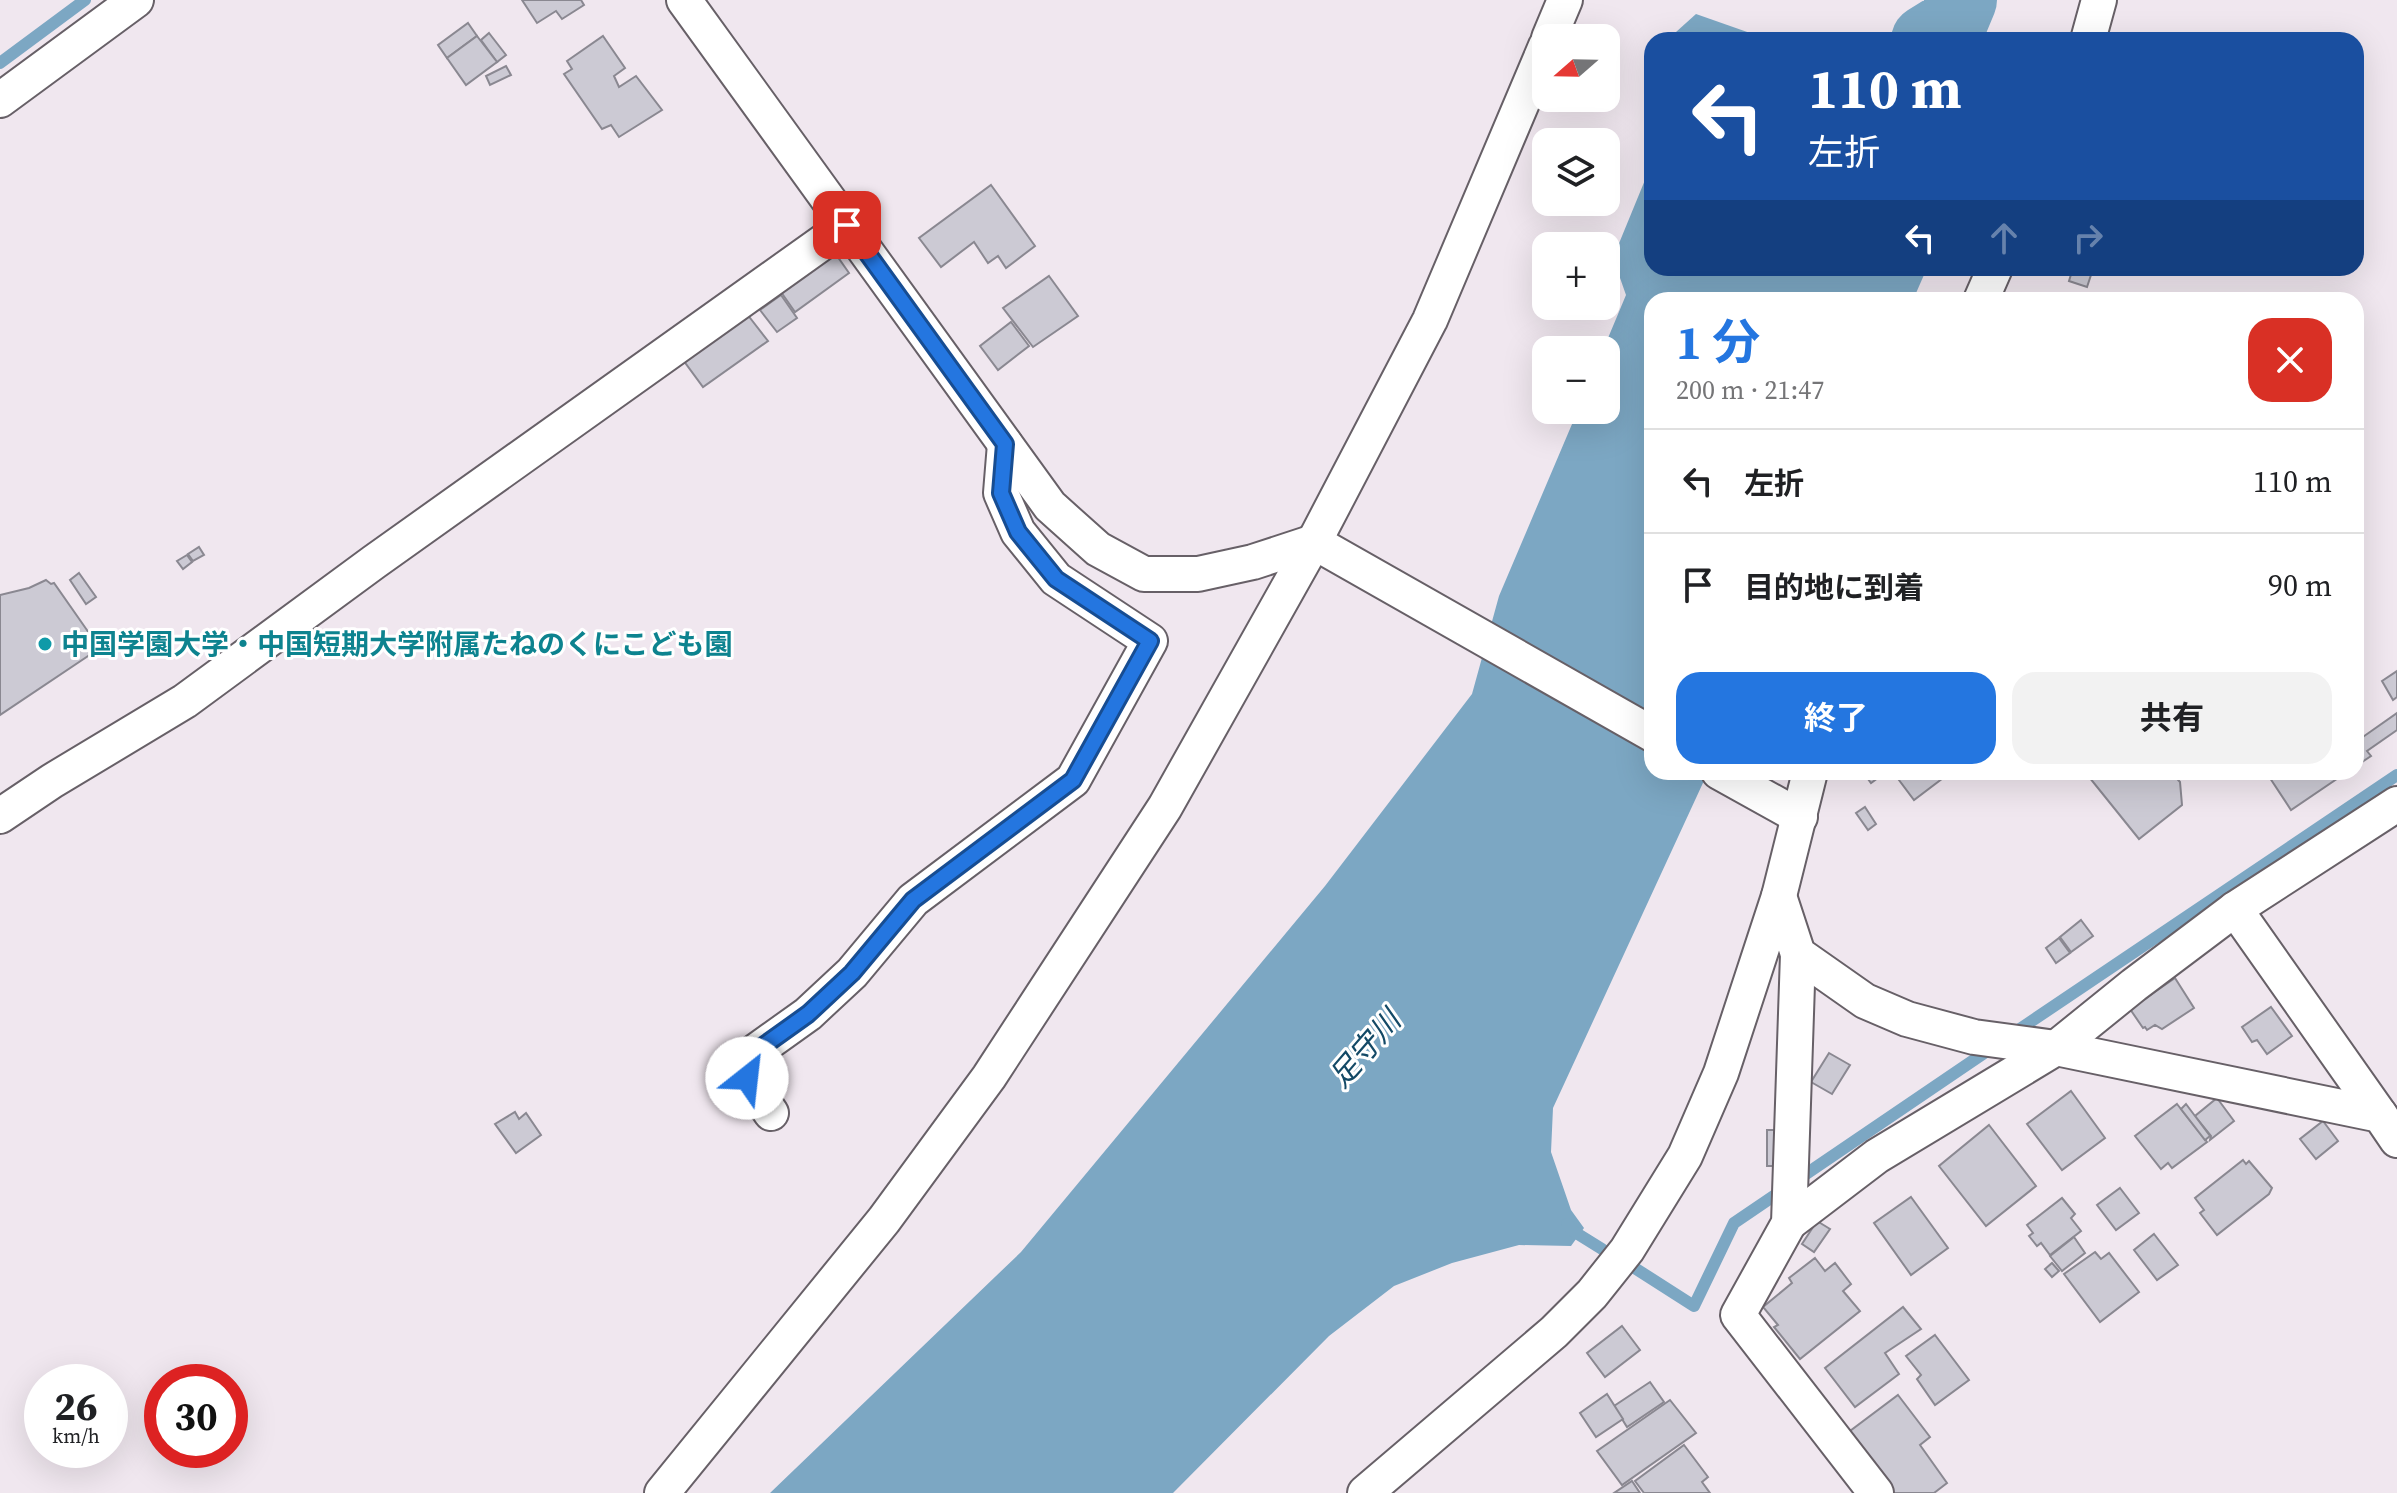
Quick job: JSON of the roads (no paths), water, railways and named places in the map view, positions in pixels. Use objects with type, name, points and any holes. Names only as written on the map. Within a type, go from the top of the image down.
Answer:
[{"type":"street","points":[[0,100],[136,0]]},
{"type":"street","points":[[684,0],[1050,506],[1098,549],[1144,574],[1198,574],[1321,545],[1644,729]]},
{"type":"street","points":[[1555,24],[1565,0]]},
{"type":"street","points":[[2090,32],[2099,0]]},
{"type":"street","points":[[662,1493],[884,1220],[989,1077],[1165,807],[1321,545],[1430,320],[1532,79]]},
{"type":"street","points":[[0,816],[185,701],[374,562],[847,225]]},
{"type":"street","points":[[771,1113],[747,1078],[752,1054],[808,1014],[852,973],[913,900],[1073,780],[1150,641],[1056,579],[1018,532],[1001,493],[1005,444]]},
{"type":"street","points":[[1733,780],[1790,812]]},
{"type":"street","points":[[1365,1493],[1554,1332],[1592,1294],[1627,1250],[1685,1156],[1721,1073],[1779,896],[1790,812],[1806,780]]},
{"type":"street","points":[[1790,1199],[1877,1156],[2047,1047],[2235,909],[2397,804]]},
{"type":"street","points":[[1779,896],[1798,954],[1790,1199],[1738,1315],[1876,1493]]},
{"type":"street","points":[[2235,909],[2388,1128]]},
{"type":"street","points":[[1798,954],[1865,1001],[1907,1019],[1974,1037],[2047,1047],[2388,1128]]},
{"type":"water","points":[[1696,14],[1747,32],[1676,32]]},
{"type":"water","points":[[1644,182],[1644,276],[1924,276],[1916,292],[1644,292],[1644,780],[1704,780],[1553,1108],[1551,1152],[1571,1210],[1584,1228],[1571,1246],[1519,1245],[1452,1263],[1394,1286],[1329,1336],[1173,1493],[770,1493],[1021,1252],[1325,886],[1472,694],[1499,596],[1572,424],[1620,424],[1620,336],[1609,336],[1616,320],[1620,320],[1620,309],[1626,295],[1620,278],[1620,241]]},
{"type":"waterway","points":[[0,63],[85,0]]},
{"type":"waterway","name":"足守川","points":[[1939,32],[1952,24],[1962,0]]},
{"type":"waterway","points":[[2011,1035],[2397,775]]},
{"type":"waterway","points":[[1633,1267],[1694,1306],[1734,1223],[1993,1047]]},
{"type":"waterway","points":[[1567,1224],[1602,1249]]},
{"type":"place","name":"中国学園大学・中国短期大学附属たねのくにこども園","points":[[45,644]]}]
